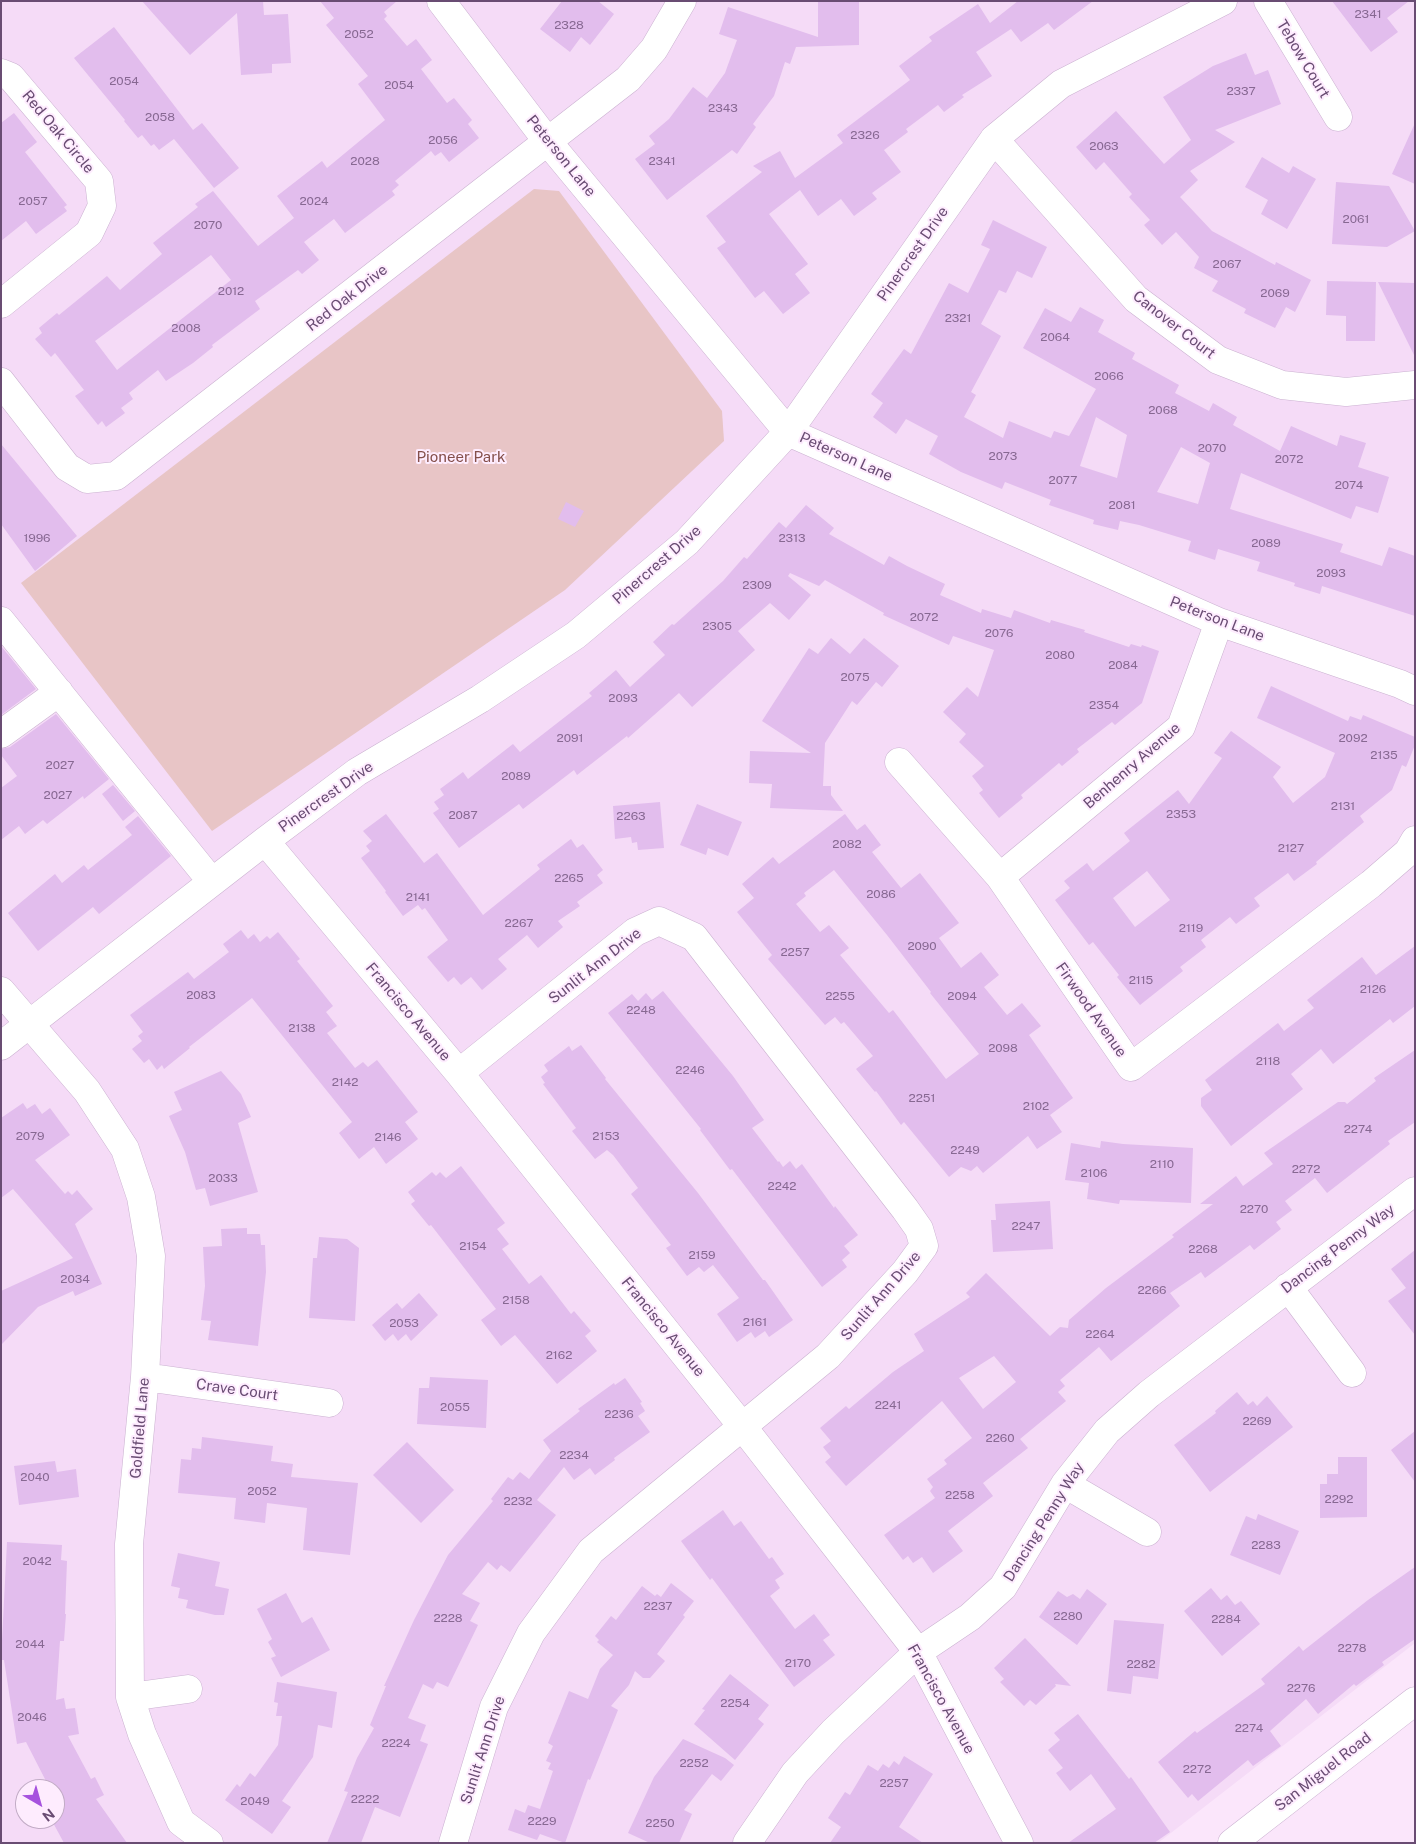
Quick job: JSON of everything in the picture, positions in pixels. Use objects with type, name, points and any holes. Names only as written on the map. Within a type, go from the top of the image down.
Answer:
[{"type":"street","name":"Peterson Lane","points":[[442,1],[548,142],[788,432],[1219,622],[1400,684],[1415,691]]},
{"type":"street","name":"Red Oak Drive","points":[[1,382],[67,467],[87,479],[116,476],[628,79],[654,49],[682,1]]},
{"type":"street","name":"Pinercrest Drive","points":[[1,1046],[264,841],[357,772],[480,699],[576,635],[687,542],[788,432],[994,138],[1060,84],[1223,1]]},
{"type":"street","name":"Tebow Court","points":[[1268,1],[1338,117]]},
{"type":"street","name":"Red Oak Circle","points":[[1,73],[11,77],[99,181],[102,206],[89,233],[1,304]]},
{"type":"street","name":"Canover Court","points":[[994,138],[1136,299],[1218,360],[1282,385],[1346,392],[1415,385]]},
{"type":"street","points":[[1,620],[212,882]]},
{"type":"street","name":"Benhenry Avenue","points":[[1000,877],[1181,727],[1219,622]]},
{"type":"street","points":[[1,734],[59,692]]},
{"type":"street","name":"Firwood Avenue","points":[[900,762],[1000,877],[1131,1067],[1371,884],[1408,852],[1415,840]]},
{"type":"street","name":"Francisco Avenue","points":[[264,841],[459,1073],[742,1426],[918,1652],[1019,1843]]},
{"type":"street","name":"Sunlit Ann Drive","points":[[453,1843],[494,1708],[531,1633],[591,1551],[828,1356],[905,1272],[924,1246],[919,1229],[905,1208],[694,937],[659,921],[635,932],[459,1073]]},
{"type":"street","name":"Goldfield Lane","points":[[1,991],[87,1091],[125,1149],[141,1197],[151,1256],[145,1378],[129,1544],[130,1697],[142,1734],[181,1822],[209,1843]]},
{"type":"street","name":"Dancing Penny Way","points":[[746,1843],[794,1773],[834,1732],[918,1652],[970,1617],[1003,1587],[1065,1484],[1106,1431],[1149,1394],[1415,1191]]},
{"type":"street","points":[[1288,1287],[1352,1373]]},
{"type":"street","name":"Crave Court","points":[[145,1378],[329,1403]]},
{"type":"street","points":[[1065,1484],[1147,1532]]},
{"type":"street","points":[[130,1697],[188,1689]]},
{"type":"street","name":"San Miguel Road","points":[[1232,1843],[1415,1701]]},
{"type":"shaded area","points":[[1,1],[1415,1],[1415,1643],[1158,1843],[1,1843]]},
{"type":"green space","name":"Pioneer Park","points":[[534,189],[559,191],[722,411],[724,441],[565,590],[212,831],[21,583]]},
{"type":"building","points":[[142,1],[263,1],[264,15],[288,14],[291,63],[272,64],[272,73],[241,75],[237,13],[190,55]]},
{"type":"building","points":[[320,1],[397,1],[384,12],[387,16],[384,19],[407,46],[416,39],[432,60],[421,69],[447,103],[454,98],[472,120],[468,124],[479,138],[449,162],[441,152],[435,156],[431,151],[395,181],[399,185],[392,191],[395,195],[345,233],[334,219],[304,242],[319,260],[302,274],[298,270],[255,301],[260,309],[212,345],[213,347],[193,363],[166,381],[158,370],[129,393],[133,399],[121,408],[125,413],[106,427],[102,421],[98,425],[75,396],[84,390],[55,353],[51,357],[35,339],[42,333],[39,328],[57,313],[59,315],[107,276],[120,290],[162,254],[153,243],[198,207],[195,204],[213,191],[258,246],[294,218],[277,196],[322,161],[327,168],[385,120],[358,84],[368,76],[326,25],[334,18]],"holes":[[[211,255],[231,280],[117,370],[95,341]]]},
{"type":"building","points":[[562,1],[598,1],[614,14],[590,45],[581,37],[570,52],[540,29]]},
{"type":"building","points":[[818,1],[859,1],[859,45],[796,47],[790,64],[785,62],[774,96],[753,124],[756,127],[737,154],[732,150],[667,200],[635,159],[655,144],[649,136],[669,119],[693,87],[707,98],[725,73],[737,40],[719,34],[728,7],[818,37]]},
{"type":"building","points":[[1018,1],[1093,1],[1054,30],[1048,23],[1021,42],[1011,29],[976,52],[992,76],[962,95],[964,97],[944,112],[938,105],[906,129],[908,132],[884,150],[901,172],[872,193],[877,199],[854,216],[841,199],[818,216],[800,190],[769,214],[808,264],[795,274],[810,293],[783,314],[764,291],[755,298],[717,248],[726,242],[706,216],[762,172],[753,166],[780,151],[795,178],[843,143],[837,135],[910,80],[899,66],[932,41],[929,37],[978,4],[990,23]]},
{"type":"building","points":[[1332,1],[1409,1],[1387,18],[1398,32],[1371,52]]},
{"type":"building","points":[[114,27],[193,130],[202,123],[239,168],[214,188],[174,139],[159,150],[154,144],[151,146],[142,135],[138,138],[74,58]]},
{"type":"building","points":[[1246,53],[1255,75],[1268,70],[1281,104],[1215,130],[1235,142],[1190,171],[1198,180],[1180,197],[1212,231],[1275,265],[1276,262],[1311,280],[1295,312],[1286,307],[1275,328],[1244,313],[1246,309],[1212,291],[1218,281],[1194,268],[1199,257],[1176,232],[1162,245],[1144,225],[1150,220],[1129,197],[1132,194],[1104,162],[1096,170],[1076,147],[1116,111],[1164,164],[1191,140],[1163,97],[1213,66]]},
{"type":"building","points":[[14,113],[37,142],[25,152],[67,205],[64,207],[67,211],[36,234],[26,221],[1,241],[1,123]]},
{"type":"building","points":[[1415,123],[1415,184],[1392,174]]},
{"type":"building","points":[[1262,157],[1289,173],[1293,166],[1316,179],[1287,229],[1261,214],[1268,200],[1245,187]]},
{"type":"building","points":[[1336,182],[1389,186],[1415,231],[1387,247],[1332,244]]},
{"type":"building","points":[[993,220],[1047,247],[1032,278],[1017,271],[1006,293],[999,290],[981,324],[1001,336],[971,392],[976,395],[964,417],[1003,438],[1009,421],[1051,438],[1054,431],[1069,436],[1096,389],[1023,348],[1045,308],[1071,322],[1080,307],[1104,320],[1098,332],[1135,353],[1132,359],[1179,385],[1175,393],[1209,411],[1213,403],[1237,417],[1233,425],[1280,451],[1291,426],[1337,446],[1340,435],[1366,443],[1358,467],[1389,477],[1378,513],[1356,506],[1351,519],[1241,473],[1230,509],[1343,544],[1340,552],[1382,566],[1389,547],[1415,556],[1415,616],[1322,586],[1320,594],[1294,586],[1295,583],[1257,571],[1260,562],[1218,549],[1215,560],[1188,551],[1191,541],[1139,525],[1120,521],[1118,530],[1093,524],[1094,520],[1049,505],[1051,500],[1005,482],[1002,489],[961,472],[929,454],[938,436],[906,419],[896,434],[873,417],[883,403],[871,394],[904,349],[911,354],[949,283],[968,293],[990,249],[981,245]],"holes":[[[1096,417],[1127,435],[1117,478],[1080,466]],[[1181,447],[1210,463],[1198,504],[1157,492]]]},
{"type":"building","points":[[1327,281],[1376,282],[1375,341],[1346,341],[1346,316],[1326,315]]},
{"type":"building","points":[[1378,282],[1415,283],[1415,357]]},
{"type":"building","points":[[1,444],[77,536],[35,571],[1,524]]},
{"type":"building","points":[[566,502],[584,511],[575,527],[558,519]]},
{"type":"building","points":[[806,505],[834,528],[829,534],[884,565],[889,556],[945,584],[940,595],[981,613],[982,609],[1011,618],[1014,610],[1050,623],[1051,620],[1085,630],[1084,632],[1129,647],[1131,644],[1141,647],[1142,645],[1159,651],[1142,703],[1115,725],[1112,722],[1077,749],[1079,752],[1062,766],[1059,763],[1021,795],[1023,798],[999,818],[979,793],[983,790],[972,776],[984,766],[959,742],[966,734],[943,712],[967,687],[978,697],[994,650],[953,636],[949,645],[883,615],[884,613],[825,580],[819,586],[790,573],[788,576],[811,595],[789,620],[770,603],[738,631],[755,650],[692,707],[679,693],[628,738],[627,736],[577,775],[574,770],[523,809],[519,804],[459,848],[433,813],[439,809],[434,802],[444,795],[440,789],[463,772],[468,779],[513,744],[520,752],[592,696],[589,693],[616,670],[630,687],[665,655],[653,642],[723,581],[744,557],[747,559],[779,522],[786,528]]},
{"type":"building","points":[[831,638],[850,654],[864,638],[899,666],[882,687],[876,682],[857,705],[852,701],[825,743],[823,786],[831,786],[831,795],[843,811],[770,808],[772,784],[749,783],[750,751],[811,753],[762,721],[809,648],[818,654]]},
{"type":"building","points":[[1,646],[36,689],[1,715]]},
{"type":"building","points":[[1271,686],[1348,721],[1350,716],[1361,720],[1363,715],[1415,737],[1415,745],[1406,767],[1402,765],[1392,790],[1360,816],[1364,822],[1316,862],[1317,864],[1294,881],[1288,873],[1254,898],[1260,906],[1236,924],[1230,917],[1201,940],[1206,947],[1180,967],[1183,971],[1140,1005],[1117,977],[1119,975],[1093,942],[1089,945],[1055,900],[1070,888],[1064,881],[1087,863],[1093,871],[1130,841],[1124,833],[1178,790],[1189,804],[1222,758],[1214,753],[1231,731],[1281,767],[1273,777],[1293,803],[1325,777],[1335,753],[1257,718]],"holes":[[[1147,871],[1170,900],[1135,927],[1113,898]]]},
{"type":"building","points":[[56,714],[109,779],[84,799],[83,796],[47,824],[43,820],[25,834],[19,826],[1,840],[1,788],[17,776],[1,755],[1,749],[10,747]]},
{"type":"building","points":[[113,785],[135,811],[123,821],[102,794]]},
{"type":"building","points":[[660,802],[664,848],[638,850],[637,842],[632,843],[631,837],[615,839],[613,806]]},
{"type":"building","points":[[697,804],[742,822],[728,856],[708,848],[706,855],[680,845]]},
{"type":"building","points":[[386,814],[424,863],[437,853],[483,915],[540,869],[537,865],[571,839],[577,848],[583,844],[603,870],[597,875],[603,883],[577,902],[580,906],[558,921],[563,927],[538,948],[527,935],[498,959],[507,969],[482,990],[471,977],[461,985],[454,977],[448,982],[427,957],[448,940],[425,908],[422,910],[418,905],[403,916],[361,858],[370,851],[366,846],[372,841],[363,831]]},
{"type":"building","points":[[845,814],[857,830],[865,824],[881,845],[872,852],[901,888],[920,873],[959,923],[939,938],[961,968],[981,952],[999,975],[984,987],[1007,1015],[1022,1003],[1041,1026],[1029,1035],[1073,1098],[1050,1115],[1062,1132],[1037,1149],[1028,1136],[983,1173],[977,1166],[971,1171],[961,1167],[949,1177],[904,1122],[901,1125],[876,1091],[856,1069],[873,1056],[844,1022],[841,1024],[835,1017],[825,1025],[768,959],[772,955],[737,912],[754,898],[742,884],[773,857],[779,864]],"holes":[[[834,870],[979,1054],[946,1079],[893,1010],[889,1013],[840,955],[849,948],[829,925],[820,932],[796,904],[806,896],[804,893]]]},
{"type":"building","points":[[138,816],[171,856],[99,914],[93,907],[38,951],[8,913],[55,874],[62,883],[84,865],[88,870],[132,835],[125,827]]},
{"type":"building","points":[[241,930],[248,939],[254,934],[260,942],[267,936],[270,939],[278,932],[300,959],[297,961],[333,1006],[326,1012],[337,1026],[327,1033],[355,1068],[363,1062],[368,1067],[377,1060],[418,1112],[405,1122],[418,1139],[386,1164],[374,1147],[359,1159],[339,1133],[352,1122],[252,998],[164,1069],[162,1065],[157,1070],[149,1059],[144,1063],[132,1049],[142,1041],[138,1036],[143,1032],[130,1015],[188,972],[194,979],[229,952],[223,944]]},
{"type":"building","points":[[1415,946],[1415,1006],[1393,1023],[1390,1019],[1333,1064],[1321,1049],[1291,1074],[1303,1089],[1231,1146],[1201,1106],[1201,1098],[1212,1090],[1205,1080],[1278,1023],[1284,1031],[1314,1008],[1307,1000],[1362,957],[1376,975]]},
{"type":"building","points":[[663,991],[733,1076],[764,1120],[752,1128],[778,1162],[783,1167],[790,1161],[796,1169],[802,1164],[834,1208],[835,1206],[858,1235],[844,1246],[850,1253],[842,1260],[847,1267],[822,1287],[732,1169],[730,1170],[701,1129],[608,1013],[632,994],[638,1001],[646,993],[652,1000]]},
{"type":"building","points":[[581,1045],[605,1079],[698,1193],[763,1280],[765,1280],[793,1320],[769,1337],[765,1331],[755,1338],[751,1332],[737,1342],[717,1314],[739,1298],[713,1265],[704,1272],[699,1267],[687,1276],[666,1248],[671,1245],[631,1194],[638,1188],[613,1155],[607,1150],[595,1159],[572,1131],[576,1128],[543,1084],[545,1083],[541,1077],[548,1071],[544,1065],[569,1046],[572,1051]]},
{"type":"building","points":[[1415,1050],[1415,1122],[1388,1141],[1390,1144],[1327,1193],[1315,1178],[1285,1201],[1292,1210],[1276,1222],[1281,1229],[1254,1250],[1250,1245],[1205,1278],[1201,1272],[1170,1293],[1180,1306],[1111,1361],[1099,1347],[1060,1380],[1065,1386],[1058,1392],[1066,1401],[1020,1439],[1028,1448],[983,1483],[993,1496],[948,1531],[963,1551],[933,1573],[922,1557],[913,1563],[908,1556],[903,1560],[884,1535],[935,1498],[930,1491],[933,1487],[927,1479],[947,1464],[944,1460],[972,1438],[942,1401],[846,1486],[825,1462],[831,1457],[823,1447],[831,1441],[820,1428],[846,1406],[849,1409],[893,1372],[924,1351],[914,1334],[970,1297],[966,1293],[986,1273],[1050,1336],[1060,1327],[1068,1328],[1069,1320],[1106,1288],[1174,1237],[1172,1235],[1213,1204],[1200,1204],[1236,1176],[1243,1186],[1273,1164],[1264,1153],[1338,1102],[1345,1102],[1347,1104],[1376,1081],[1374,1078]],"holes":[[[994,1356],[1016,1382],[983,1409],[959,1378]]]},
{"type":"building","points":[[221,1071],[241,1094],[251,1117],[238,1123],[258,1192],[210,1206],[205,1188],[196,1190],[185,1152],[169,1116],[182,1110],[174,1092]]},
{"type":"building","points":[[23,1103],[27,1109],[35,1104],[42,1114],[50,1108],[70,1135],[35,1160],[65,1194],[68,1191],[72,1195],[77,1190],[93,1209],[75,1224],[102,1284],[75,1296],[73,1291],[38,1307],[1,1345],[1,1291],[73,1258],[13,1189],[1,1198],[1,1118]]},
{"type":"building","points":[[1101,1141],[1193,1148],[1191,1203],[1120,1200],[1119,1204],[1087,1199],[1089,1183],[1065,1180],[1071,1143],[1100,1148]]},
{"type":"building","points":[[461,1166],[505,1223],[497,1229],[509,1244],[502,1249],[529,1284],[541,1275],[571,1314],[574,1311],[591,1331],[585,1336],[597,1351],[557,1384],[515,1335],[501,1346],[481,1320],[496,1309],[431,1225],[429,1226],[411,1204],[415,1201],[408,1192],[432,1172],[436,1176],[440,1172],[446,1178]]},
{"type":"building","points":[[1050,1201],[1053,1249],[993,1252],[991,1220],[996,1220],[995,1204]]},
{"type":"building","points":[[247,1228],[247,1234],[260,1234],[261,1245],[265,1245],[266,1272],[258,1346],[208,1340],[211,1321],[201,1320],[205,1286],[203,1247],[222,1246],[221,1229]]},
{"type":"building","points":[[319,1237],[347,1239],[359,1248],[355,1321],[309,1318],[313,1258],[317,1258]]},
{"type":"building","points":[[1415,1250],[1415,1335],[1388,1301],[1406,1288],[1391,1269]]},
{"type":"building","points":[[419,1293],[438,1315],[411,1341],[406,1334],[398,1341],[393,1334],[385,1341],[372,1325],[397,1303],[402,1309]]},
{"type":"building","points":[[430,1377],[488,1380],[486,1428],[417,1424],[419,1388],[429,1388]]},
{"type":"building","points":[[625,1378],[642,1402],[640,1403],[645,1411],[638,1416],[650,1432],[614,1458],[615,1460],[595,1475],[590,1468],[574,1480],[564,1467],[537,1500],[556,1515],[510,1572],[501,1565],[497,1570],[488,1562],[462,1594],[480,1603],[470,1621],[478,1625],[448,1687],[437,1682],[433,1689],[423,1684],[408,1718],[426,1725],[420,1741],[428,1744],[400,1817],[375,1807],[361,1843],[327,1843],[348,1792],[344,1791],[357,1758],[374,1728],[370,1725],[386,1686],[384,1686],[414,1620],[448,1555],[493,1501],[491,1499],[508,1477],[513,1480],[520,1472],[529,1479],[551,1451],[543,1440],[580,1411],[578,1409],[614,1383],[615,1385]]},
{"type":"building","points":[[1237,1392],[1248,1405],[1253,1401],[1257,1406],[1267,1396],[1293,1427],[1210,1492],[1174,1445],[1216,1413],[1215,1411]]},
{"type":"building","points":[[1415,1431],[1415,1482],[1391,1450]]},
{"type":"building","points":[[202,1437],[273,1446],[271,1461],[293,1464],[291,1477],[358,1483],[350,1555],[303,1550],[307,1508],[267,1503],[265,1523],[234,1519],[236,1498],[178,1493],[181,1459],[191,1460],[192,1448],[201,1449]]},
{"type":"building","points":[[407,1442],[454,1490],[421,1523],[373,1475]]},
{"type":"building","points":[[1338,1457],[1367,1457],[1367,1517],[1320,1518],[1320,1484],[1327,1484],[1327,1474],[1338,1474]]},
{"type":"building","points":[[55,1461],[57,1472],[76,1469],[79,1497],[19,1505],[14,1466]]},
{"type":"building","points":[[723,1510],[734,1526],[741,1521],[769,1559],[772,1557],[784,1574],[775,1580],[780,1588],[770,1596],[795,1629],[814,1614],[830,1635],[823,1640],[835,1655],[794,1687],[712,1578],[710,1580],[681,1541]]},
{"type":"building","points":[[1258,1514],[1299,1531],[1280,1575],[1230,1555],[1246,1516],[1256,1520]]},
{"type":"building","points":[[7,1542],[62,1545],[61,1560],[67,1561],[66,1614],[64,1641],[60,1641],[56,1700],[64,1698],[66,1709],[75,1708],[79,1734],[68,1736],[91,1779],[95,1777],[104,1795],[96,1799],[127,1843],[64,1843],[56,1829],[65,1829],[65,1779],[45,1779],[26,1742],[17,1744],[4,1660],[1,1660]]},
{"type":"building","points":[[178,1553],[220,1562],[215,1586],[229,1589],[224,1615],[215,1615],[186,1608],[188,1600],[178,1598],[180,1588],[171,1586]]},
{"type":"building","points":[[1415,1567],[1415,1639],[1382,1662],[1384,1665],[1356,1686],[1354,1684],[1318,1714],[1306,1699],[1270,1731],[1281,1746],[1253,1766],[1248,1760],[1198,1801],[1192,1794],[1188,1798],[1158,1762],[1195,1731],[1197,1733],[1265,1684],[1261,1679],[1299,1646],[1303,1651],[1368,1600]]},
{"type":"building","points":[[671,1583],[694,1601],[683,1615],[685,1617],[657,1654],[665,1661],[650,1678],[643,1678],[635,1671],[629,1685],[611,1706],[618,1710],[590,1780],[588,1779],[565,1843],[540,1834],[537,1840],[508,1830],[515,1809],[525,1813],[528,1805],[540,1809],[553,1771],[548,1769],[551,1763],[546,1761],[553,1746],[548,1743],[569,1691],[588,1699],[600,1669],[613,1655],[597,1642],[599,1640],[595,1636],[611,1616],[616,1620],[642,1586],[655,1596],[657,1594],[661,1597]]},
{"type":"building","points":[[1211,1588],[1221,1600],[1227,1595],[1235,1605],[1241,1601],[1260,1624],[1222,1656],[1184,1611]]},
{"type":"building","points":[[1087,1589],[1107,1604],[1077,1645],[1039,1617],[1058,1591],[1067,1597],[1073,1594],[1080,1599]]},
{"type":"building","points":[[286,1593],[302,1623],[312,1617],[330,1650],[281,1677],[271,1658],[276,1656],[268,1642],[272,1639],[257,1609]]},
{"type":"building","points":[[1114,1620],[1164,1624],[1158,1679],[1133,1676],[1131,1694],[1107,1691]]},
{"type":"building","points":[[1025,1638],[1071,1686],[1055,1684],[1056,1686],[1036,1705],[1030,1700],[1024,1706],[1000,1682],[1004,1679],[994,1668]]},
{"type":"building","points":[[730,1674],[769,1705],[758,1719],[764,1724],[735,1760],[694,1724],[705,1710],[702,1709]]},
{"type":"building","points":[[277,1682],[337,1692],[332,1728],[318,1725],[313,1757],[282,1801],[291,1807],[272,1834],[225,1800],[237,1784],[240,1787],[250,1773],[255,1777],[278,1745],[282,1716],[276,1716],[278,1703],[274,1702]]},
{"type":"building","points":[[1078,1714],[1129,1779],[1131,1777],[1170,1832],[1154,1843],[1068,1843],[1116,1809],[1091,1774],[1070,1791],[1056,1773],[1063,1768],[1048,1750],[1060,1740],[1054,1733]]},
{"type":"building","points":[[683,1739],[725,1758],[734,1765],[721,1781],[712,1774],[684,1810],[692,1814],[679,1843],[650,1843],[628,1833],[654,1777]]},
{"type":"building","points":[[904,1756],[933,1774],[899,1827],[923,1843],[830,1843],[841,1827],[828,1818],[845,1792],[850,1795],[868,1765],[878,1771],[883,1764],[889,1768],[894,1761],[899,1765]]}]
